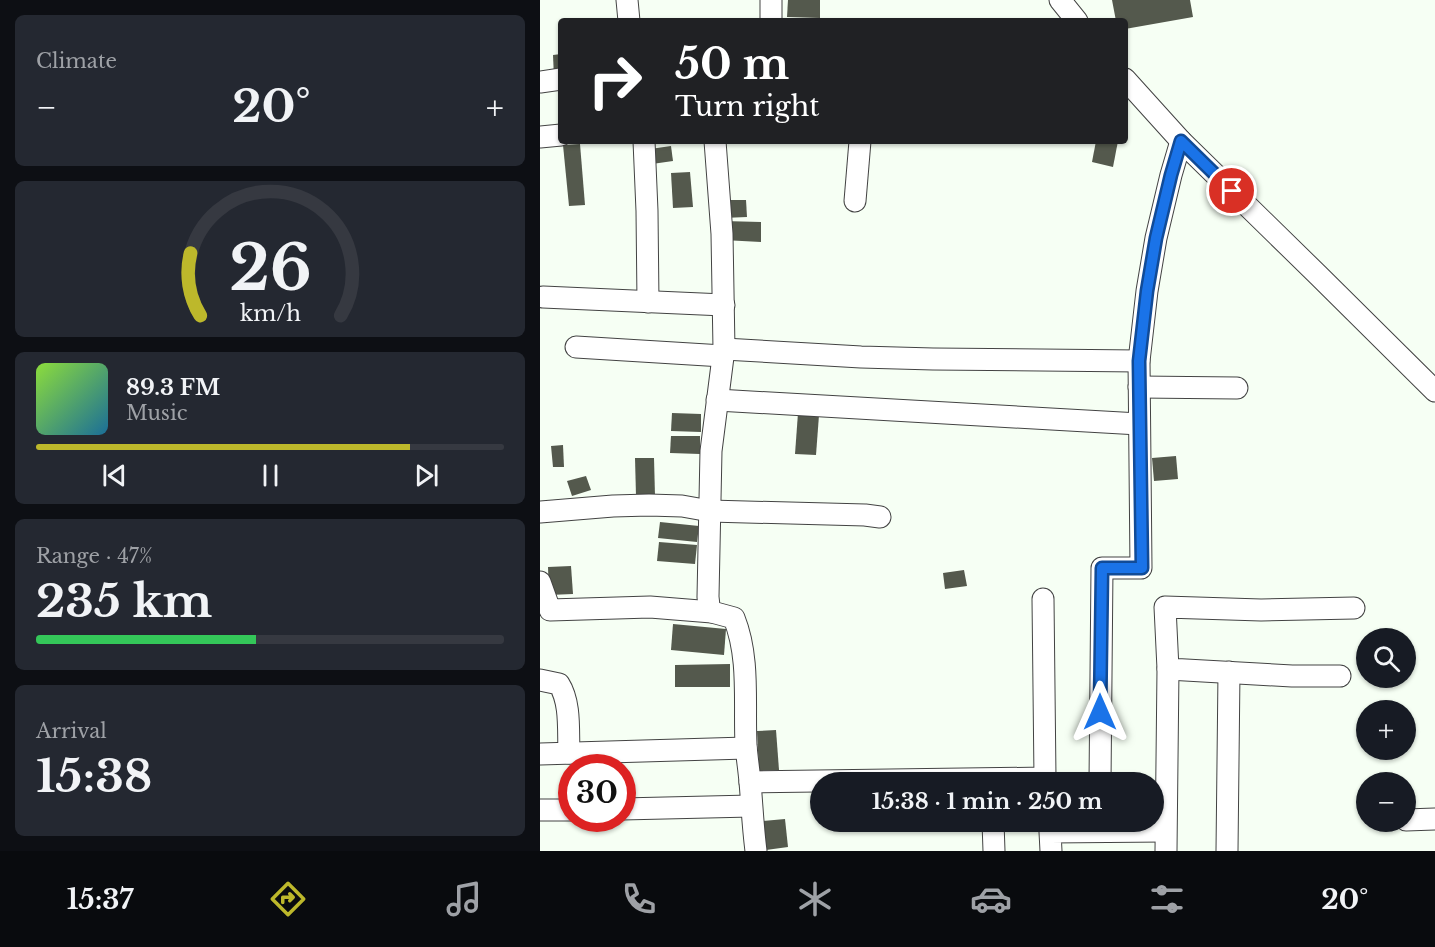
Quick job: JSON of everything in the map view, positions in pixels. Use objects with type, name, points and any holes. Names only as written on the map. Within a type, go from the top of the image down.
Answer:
[{"type":"street","points":[[627,0],[629,18]]},
{"type":"street","points":[[771,0],[771,18]]},
{"type":"street","points":[[1060,0],[1075,18]]},
{"type":"street","points":[[540,81],[558,79]]},
{"type":"street","points":[[1128,82],[1181,141],[1435,391]]},
{"type":"street","points":[[540,137],[558,135]]},
{"type":"street","points":[[1100,772],[1102,568],[1142,568],[1139,361],[1156,238],[1181,141]]},
{"type":"street","points":[[644,144],[648,302]]},
{"type":"street","points":[[712,612],[708,597],[711,451],[724,353],[722,234],[715,144]]},
{"type":"street","points":[[855,201],[860,144]]},
{"type":"street","points":[[543,297],[724,305]]},
{"type":"street","points":[[576,347],[921,359],[1139,361]]},
{"type":"street","points":[[1139,387],[1237,388]]},
{"type":"street","points":[[717,400],[1140,424]]},
{"type":"street","points":[[540,512],[649,505],[682,506],[710,511],[853,514],[880,517]]},
{"type":"street","points":[[540,582],[545,610],[650,607],[712,612],[734,618],[744,651],[747,748],[756,851]]},
{"type":"street","points":[[1043,599],[1045,772]]},
{"type":"street","points":[[1126,832],[1166,841],[1168,669],[1165,607],[1261,610],[1354,608]]},
{"type":"street","points":[[1168,669],[1292,676],[1340,676]]},
{"type":"street","points":[[1227,851],[1229,672]]},
{"type":"street","points":[[540,680],[559,684],[563,690],[567,705],[569,753]]},
{"type":"street","points":[[540,754],[747,748]]},
{"type":"street","points":[[750,782],[810,782]]},
{"type":"street","points":[[636,809],[751,806]]},
{"type":"street","points":[[540,810],[558,810]]},
{"type":"street","points":[[1416,819],[1435,819]]},
{"type":"street","points":[[993,832],[994,851]]},
{"type":"street","points":[[1050,835],[1067,832]]},
{"type":"building","points":[[788,0],[820,0],[820,18],[787,17]]},
{"type":"building","points":[[1112,0],[1190,0],[1193,17],[1128,28],[1128,18],[1115,18]]},
{"type":"building","points":[[558,54],[558,77],[554,78],[553,55]]},
{"type":"building","points":[[580,144],[585,205],[569,206],[563,145]]},
{"type":"building","points":[[1095,144],[1117,144],[1113,167],[1092,162]]},
{"type":"building","points":[[671,146],[673,161],[652,164],[650,149]]},
{"type":"building","points":[[690,172],[693,207],[673,208],[671,173]]},
{"type":"building","points":[[722,200],[746,200],[747,217],[723,218]]},
{"type":"building","points":[[723,221],[761,222],[761,242],[723,240]]},
{"type":"building","points":[[672,413],[701,414],[701,432],[671,431]]},
{"type":"building","points":[[798,413],[819,415],[816,455],[795,454]]},
{"type":"building","points":[[671,436],[700,436],[700,454],[670,453]]},
{"type":"building","points":[[563,445],[564,467],[553,467],[551,446]]},
{"type":"building","points":[[1176,456],[1178,479],[1154,481],[1152,458]]},
{"type":"building","points":[[635,458],[654,458],[655,496],[636,496]]},
{"type":"building","points":[[586,476],[591,490],[572,496],[567,481]]},
{"type":"building","points":[[660,522],[699,526],[697,542],[658,538]]},
{"type":"building","points":[[659,542],[697,545],[695,564],[657,561]]},
{"type":"building","points":[[571,566],[573,594],[549,595],[548,567]]},
{"type":"building","points":[[964,570],[967,586],[945,589],[943,573]]},
{"type":"building","points":[[673,624],[726,629],[724,655],[671,650]]},
{"type":"building","points":[[730,664],[730,687],[675,687],[675,665]]},
{"type":"building","points":[[776,730],[779,770],[759,771],[757,731]]},
{"type":"building","points":[[785,819],[788,847],[766,850],[763,821]]},
{"type":"route","points":[[1100,712],[1102,568],[1142,568],[1139,361],[1156,238],[1181,141],[1232,191]]}]
